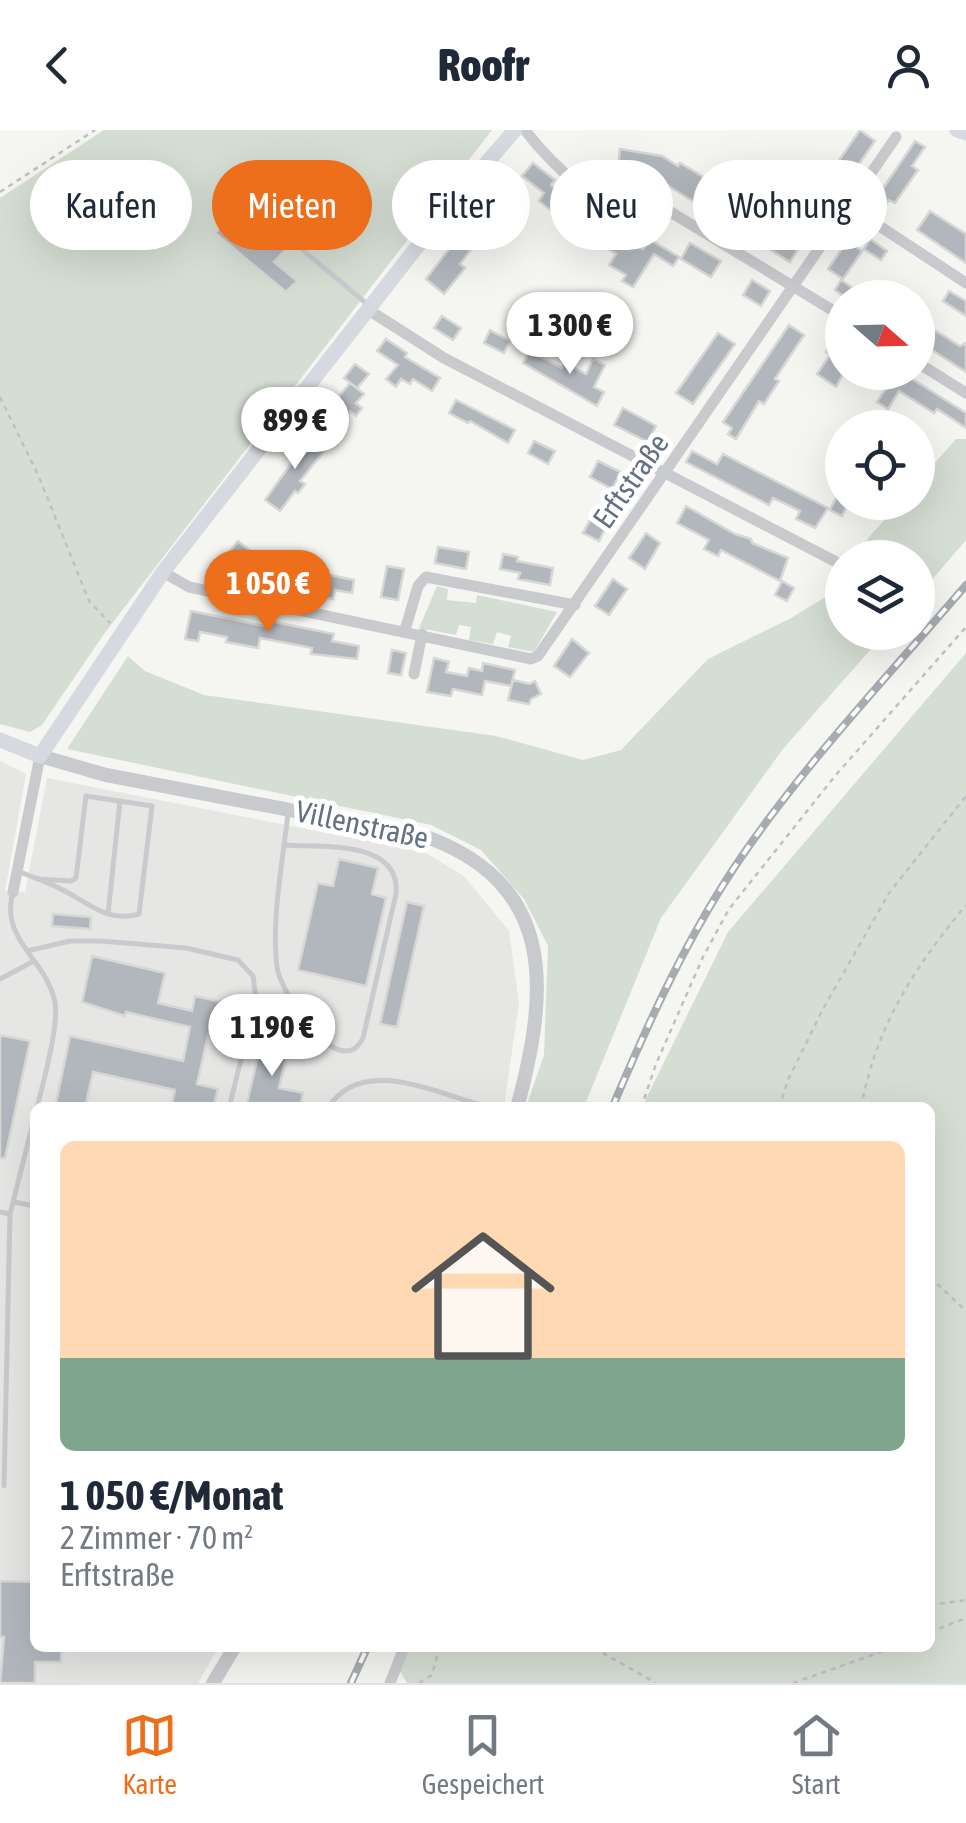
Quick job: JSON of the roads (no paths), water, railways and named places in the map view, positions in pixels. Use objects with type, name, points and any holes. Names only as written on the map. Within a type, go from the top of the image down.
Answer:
[{"type":"main road","points":[[40,756],[163,572],[368,307],[514,130]]},
{"type":"main road","points":[[958,130],[966,133]]},
{"type":"main road","name":"Villenstraße","points":[[0,740],[40,756]]},
{"type":"street","points":[[525,130],[552,160]]},
{"type":"street","name":"Erftstraße","points":[[880,160],[896,137]]},
{"type":"street","points":[[673,211],[825,305]]},
{"type":"street","points":[[887,231],[966,283]]},
{"type":"street","name":"Erftstraße","points":[[163,572],[189,586],[531,659],[538,656],[819,250]]},
{"type":"street","points":[[368,307],[444,358],[825,556]]},
{"type":"street","points":[[935,373],[966,392]]},
{"type":"street","points":[[404,630],[418,586],[426,577],[575,605]]},
{"type":"street","points":[[414,674],[422,634]]},
{"type":"street","points":[[12,892],[40,756]]},
{"type":"street","name":"Villenstraße","points":[[40,756],[106,775],[422,835],[457,847],[491,874],[516,904],[530,934],[539,976],[537,1026],[519,1102]]},
{"type":"street","points":[[213,1683],[232,1652]]},
{"type":"street","points":[[390,1683],[402,1652]]},
{"type":"lane","points":[[302,250],[368,307]]},
{"type":"lane","points":[[17,871],[68,892],[86,907],[108,914],[138,914],[152,806],[86,796],[76,878],[39,880]]},
{"type":"lane","points":[[108,914],[120,801]]},
{"type":"lane","points":[[284,844],[365,852],[392,866],[396,894],[363,1038],[352,1051],[332,1049],[292,1005],[279,980],[276,944],[284,844],[288,810]]},
{"type":"lane","points":[[12,892],[6,912],[10,927],[34,960],[55,1000],[50,1052],[38,1102]]},
{"type":"lane","points":[[27,951],[70,941],[100,942],[186,948],[238,960],[253,976],[256,999],[230,1102]]},
{"type":"lane","points":[[0,979],[34,960]]},
{"type":"lane","points":[[333,1102],[340,1093],[375,1079],[468,1102]]},
{"type":"lane","points":[[4,1486],[10,1214],[30,1136]]},
{"type":"lane","points":[[14,1202],[30,1205]]},
{"type":"lane","points":[[0,1212],[10,1214]]},
{"type":"railway","points":[[615,1102],[671,979],[742,856],[822,752],[966,585]]},
{"type":"railway","points":[[351,1683],[365,1652]]}]
